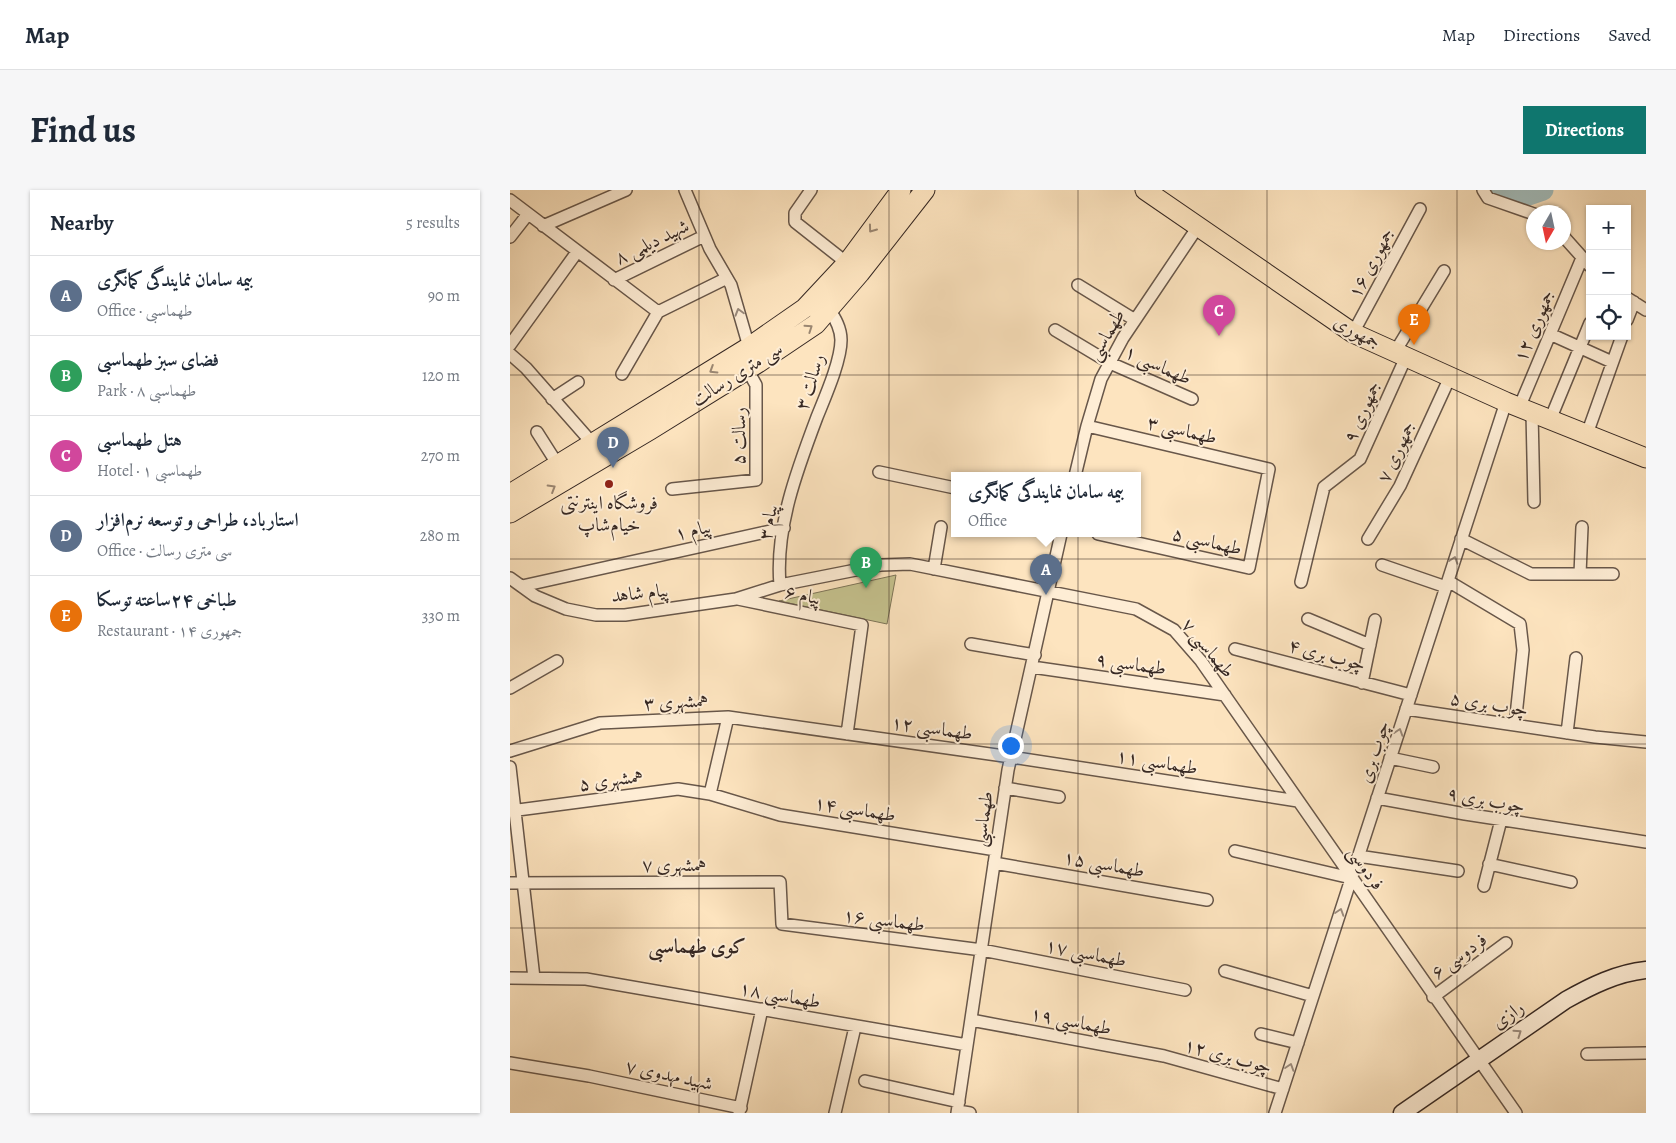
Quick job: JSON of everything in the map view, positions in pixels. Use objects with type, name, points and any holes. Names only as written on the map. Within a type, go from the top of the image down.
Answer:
[{"type":"main road","name":"سی متری رسالت","points":[[510,513],[646,422],[805,308],[847,263],[901,190]]},
{"type":"main road","name":"سی متری رسالت","points":[[510,494],[593,444],[646,422],[747,369],[816,324],[860,273],[925,190]]},
{"type":"main road","name":"جمهوری","points":[[1145,190],[1353,333],[1519,407],[1646,458]]},
{"type":"main road","name":"رازی","points":[[1402,1113],[1566,1000],[1593,984],[1630,972],[1646,970]]},
{"type":"street","points":[[543,226],[626,190]]},
{"type":"street","points":[[685,190],[704,236],[731,285],[749,347]]},
{"type":"street","points":[[811,190],[794,218],[795,222],[847,263]]},
{"type":"street","points":[[1483,190],[1488,198],[1526,211]]},
{"type":"street","points":[[510,200],[658,312]]},
{"type":"street","name":"۱۶ جمهوری","points":[[1353,333],[1420,209]]},
{"type":"street","points":[[510,237],[528,214]]},
{"type":"street","name":"طهماسبی","points":[[1076,472],[1101,379],[1135,320],[1198,225]]},
{"type":"street","name":"۸ شهید دیلمی","points":[[614,280],[704,236]]},
{"type":"street","points":[[1571,246],[1586,262]]},
{"type":"street","points":[[510,345],[577,252]]},
{"type":"street","name":"۱۲ جمهوری","points":[[1519,407],[1550,334],[1586,262]]},
{"type":"street","name":"۹ جمهوری","points":[[1301,582],[1324,487],[1360,458],[1401,355],[1444,271]]},
{"type":"street","points":[[622,374],[658,312],[727,278]]},
{"type":"street","points":[[1078,284],[1135,320]]},
{"type":"street","points":[[1631,301],[1646,310]]},
{"type":"street","name":"۳ رسالت","points":[[798,466],[832,380],[841,341],[837,321],[829,309]]},
{"type":"street","name":"۱ طهماسبی","points":[[1055,330],[1110,363],[1192,399]]},
{"type":"street","points":[[1550,334],[1612,362]]},
{"type":"street","points":[[1550,420],[1586,334]]},
{"type":"street","points":[[1587,434],[1620,340]]},
{"type":"street","points":[[510,354],[526,368],[593,444]]},
{"type":"street","name":"۵ رسالت","points":[[672,489],[756,480],[756,385],[747,369]]},
{"type":"street","name":"۷ جمهوری","points":[[1368,539],[1400,486],[1450,377]]},
{"type":"street","points":[[552,399],[578,382]]},
{"type":"street","points":[[1519,407],[1534,502]]},
{"type":"street","name":"چوب بری","points":[[1275,1113],[1461,539],[1519,407]]},
{"type":"street","name":"۳ طهماسبی","points":[[1087,426],[1269,469],[1249,568]]},
{"type":"street","points":[[537,432],[558,465]]},
{"type":"street","name":"۳ پیام","points":[[780,585],[778,567],[784,528],[798,466]]},
{"type":"street","points":[[879,472],[951,487]]},
{"type":"street","points":[[934,568],[941,527]]},
{"type":"street","points":[[1580,574],[1582,527]]},
{"type":"street","name":"۱ پیام","points":[[522,586],[784,528]]},
{"type":"street","name":"طهماسبی","points":[[958,1109],[1011,757],[1050,592],[1060,537]]},
{"type":"street","name":"۵ طهماسبی","points":[[1111,537],[1249,568]]},
{"type":"street","points":[[1461,539],[1531,574],[1613,574]]},
{"type":"street","name":"پیام شاهد","points":[[510,578],[535,596],[566,609],[596,614],[625,615],[736,598],[780,585],[881,565],[910,564],[934,568]]},
{"type":"street","points":[[1382,565],[1447,584],[1520,624],[1523,650],[1515,725]]},
{"type":"street","name":"۷ طهماسبی","points":[[934,568],[1136,609],[1174,630],[1201,660],[1225,695]]},
{"type":"street","name":"۶ پیام","points":[[736,598],[862,625],[847,734]]},
{"type":"street","points":[[1308,618],[1370,645]]},
{"type":"street","points":[[1362,683],[1375,620]]},
{"type":"street","points":[[971,644],[1035,655]]},
{"type":"street","name":"۴ چوب بری","points":[[1235,649],[1410,695]]},
{"type":"street","points":[[1567,733],[1576,658]]},
{"type":"street","points":[[510,688],[557,661]]},
{"type":"street","name":"۹ طهماسبی","points":[[1032,667],[1225,695]]},
{"type":"street","name":"فردوسی","points":[[1225,695],[1516,1113]]},
{"type":"street","name":"۵ چوب بری","points":[[1406,709],[1567,733],[1646,742]]},
{"type":"street","points":[[710,794],[728,718]]},
{"type":"street","name":"۳ همشهری","points":[[510,751],[600,723],[728,718],[847,734]]},
{"type":"street","name":"۱۲ طهماسبی","points":[[847,734],[1011,757]]},
{"type":"street","name":"۱۱ طهماسبی","points":[[1011,757],[1298,801]]},
{"type":"street","points":[[1390,758],[1433,767]]},
{"type":"street","points":[[510,767],[513,811],[525,884],[534,978]]},
{"type":"street","points":[[1006,788],[1060,797]]},
{"type":"street","name":"۵ همشهری","points":[[513,811],[678,789],[710,794]]},
{"type":"street","name":"۱۴ طهماسبی","points":[[710,794],[780,815],[996,850]]},
{"type":"street","name":"۹ چوب بری","points":[[1377,798],[1501,820],[1646,842]]},
{"type":"street","points":[[1484,886],[1501,820]]},
{"type":"street","points":[[1235,851],[1351,878]]},
{"type":"street","points":[[1358,856],[1458,871]]},
{"type":"street","name":"۱۵ طهماسبی","points":[[994,863],[1208,900]]},
{"type":"street","points":[[1489,864],[1571,882]]},
{"type":"street","name":"۷ همشهری","points":[[525,884],[780,882],[782,924]]},
{"type":"street","points":[[510,883],[525,884]]},
{"type":"street","name":"۱۶ طهماسبی","points":[[782,924],[982,950]]},
{"type":"street","name":"فردوسی ۶","points":[[1434,996],[1506,943]]},
{"type":"street","name":"۱۷ طهماسبی","points":[[982,950],[1184,990]]},
{"type":"street","points":[[1225,971],[1313,996]]},
{"type":"street","name":"۱۸ طهماسبی","points":[[510,978],[586,979],[967,1045]]},
{"type":"street","points":[[740,1111],[762,1009]]},
{"type":"street","name":"۱۹ طهماسبی","points":[[971,1020],[1164,1056]]},
{"type":"street","points":[[835,1113],[855,1027]]},
{"type":"street","points":[[1261,1034],[1298,1044]]},
{"type":"street","points":[[1587,1054],[1646,1053]]},
{"type":"street","name":"۱۲ چوب بری","points":[[1164,1056],[1283,1089]]},
{"type":"street","name":"۷ شهید مهدوی","points":[[510,1063],[590,1076],[740,1111]]},
{"type":"street","points":[[865,1081],[970,1113]]},
{"type":"shaded area","points":[[896,575],[887,624],[779,601]]},
{"type":"waterway","points":[[1494,190],[1517,199],[1543,190]]},
{"type":"place","name":"هتل طهماسبی","points":[[1219,336]]},
{"type":"place","name":"طباخی ۲۴ساعته توسکا","points":[[1414,345]]},
{"type":"place","name":"استارباد، طراحی و توسعه نرم‌افزار","points":[[613,468]]},
{"type":"place","name":"فروشگاه اینترنتی خیام‌شاپ","points":[[609,484]]},
{"type":"place","name":"فضای سبز طهماسبی","points":[[866,588]]},
{"type":"place","name":"بیمه سامان نمایندگی کمانگری","points":[[1046,595]]},
{"type":"district","name":"کوی طهماسبی","points":[[697,946]]}]
